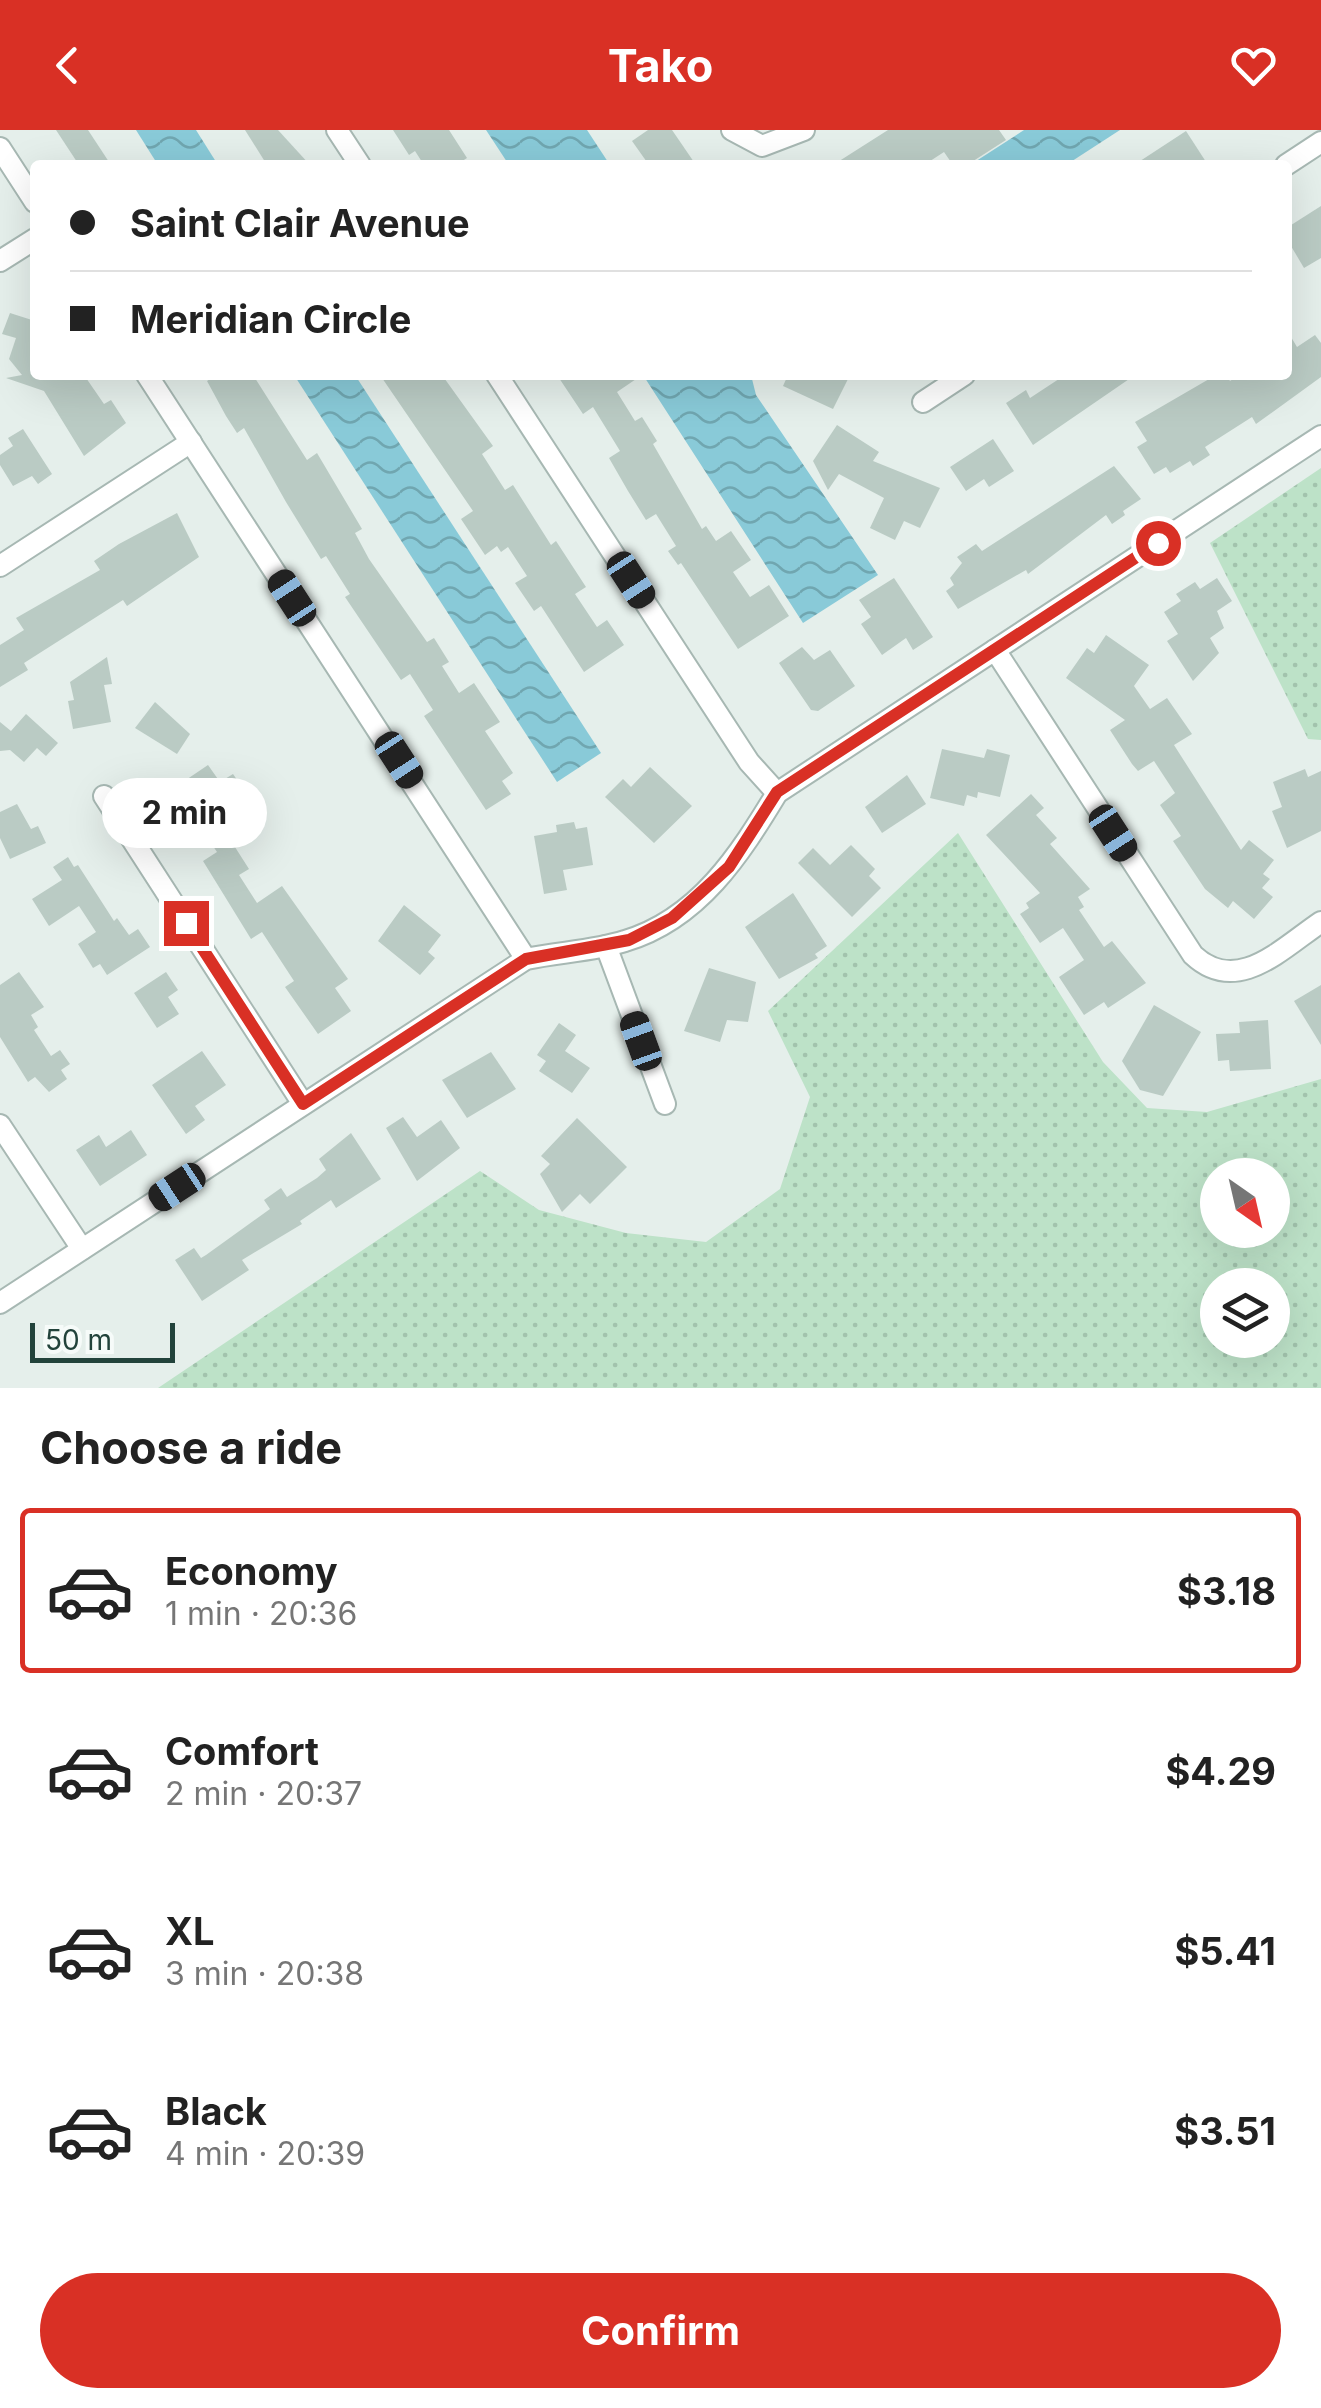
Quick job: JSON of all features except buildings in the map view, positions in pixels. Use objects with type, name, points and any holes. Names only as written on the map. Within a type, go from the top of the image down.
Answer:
[{"type":"street","points":[[337,130],[357,160]]},
{"type":"street","points":[[732,130],[762,146],[804,130]]},
{"type":"street","points":[[1292,161],[1321,142]]},
{"type":"street","points":[[0,148],[30,194]]},
{"type":"street","points":[[0,260],[30,242]]},
{"type":"street","points":[[151,380],[526,959]]},
{"type":"street","points":[[500,380],[749,762],[777,792]]},
{"type":"street","points":[[923,402],[956,380]]},
{"type":"street","points":[[0,1303],[526,959],[606,946],[652,930],[710,888],[744,847],[777,792],[1321,436]]},
{"type":"street","points":[[0,566],[191,442]]},
{"type":"street","points":[[994,650],[1193,955],[1206,968],[1222,974],[1252,968],[1321,922]]},
{"type":"street","points":[[104,796],[303,1104]]},
{"type":"street","points":[[606,946],[664,1104]]},
{"type":"street","points":[[0,1125],[82,1249]]},
{"type":"green space","points":[[1321,468],[1321,740],[1308,739],[1210,543]]},
{"type":"green space","points":[[958,833],[1103,1062],[1147,1108],[1207,1112],[1321,1079],[1321,1388],[158,1388],[480,1171],[539,1210],[626,1233],[706,1242],[780,1189],[810,1097],[768,1011]]},
{"type":"water","points":[[136,130],[196,130],[215,160],[155,160]]},
{"type":"water","points":[[486,130],[587,130],[607,160],[506,160]]},
{"type":"water","points":[[1024,130],[1120,130],[1074,160],[978,160]]},
{"type":"water","points":[[297,380],[358,380],[601,753],[557,782]]},
{"type":"water","points":[[646,380],[752,380],[756,395],[878,575],[803,623]]},
{"type":"route","points":[[186,923],[303,1104],[526,959],[629,940],[672,918],[729,867],[777,792],[1158,543]]}]
